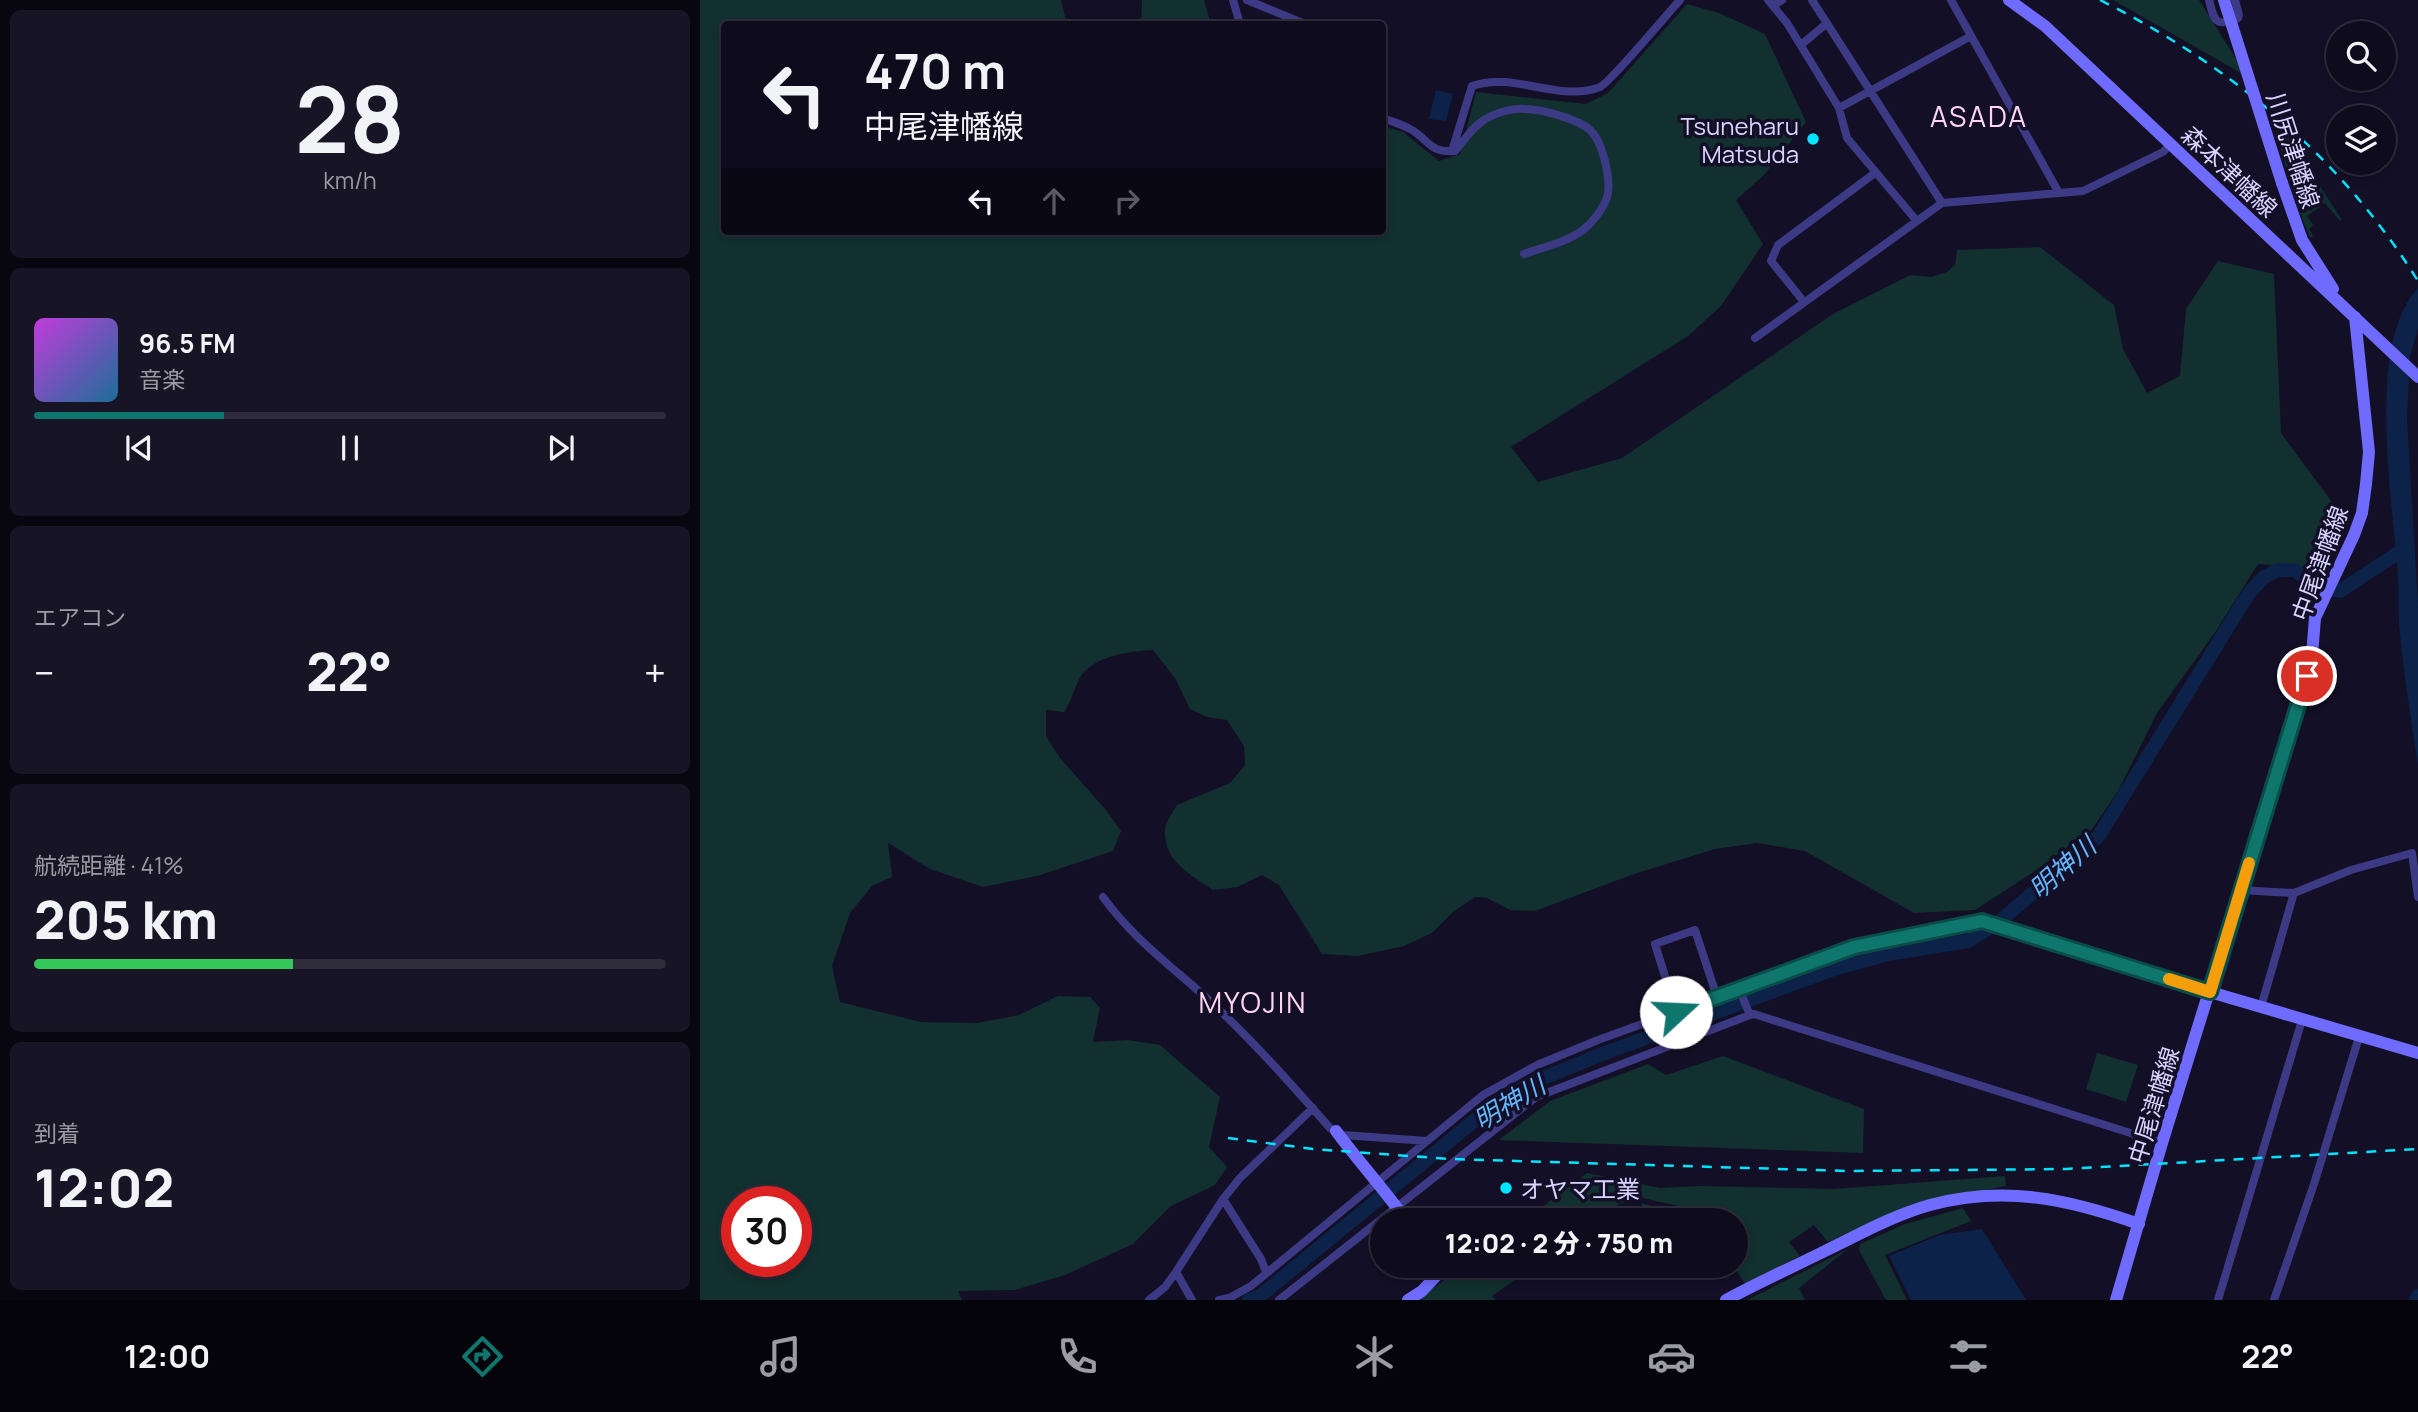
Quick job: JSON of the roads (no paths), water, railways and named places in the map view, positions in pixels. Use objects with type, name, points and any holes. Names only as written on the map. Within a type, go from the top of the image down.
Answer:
[{"type":"main road","name":"森本津幡線","points":[[2009,0],[2045,26],[2418,377]]},
{"type":"main road","name":"川尻津幡線","points":[[2224,0],[2302,240],[2342,304]]},
{"type":"main road","name":"中尾津幡線","points":[[2116,1300],[2307,676],[2315,618],[2362,513],[2369,452],[2355,317]]},
{"type":"main road","points":[[2210,992],[2418,1053]]},
{"type":"main road","points":[[1336,1131],[1398,1208]]},
{"type":"main road","points":[[1726,1300],[1892,1219],[1929,1205],[1959,1199],[1984,1195],[2012,1195],[2054,1199],[2095,1208],[2139,1224]]},
{"type":"main road","points":[[1408,1300],[1422,1291],[1434,1278]]},
{"type":"street","points":[[1233,0],[1239,21]]},
{"type":"street","points":[[1247,0],[1298,21]]},
{"type":"street","points":[[1452,151],[1472,86],[1487,83],[1525,84],[1576,92],[1603,86],[1680,0]]},
{"type":"street","points":[[1782,0],[1770,3],[1801,44],[1839,107],[1847,138],[1916,220]]},
{"type":"street","points":[[1812,0],[1942,203]]},
{"type":"street","points":[[1951,0],[2059,193]]},
{"type":"street","points":[[2209,0],[2215,19],[2226,24],[2238,18],[2235,0]]},
{"type":"street","points":[[1801,44],[1827,23]]},
{"type":"street","points":[[1839,107],[1971,36]]},
{"type":"street","points":[[1386,120],[1413,130],[1433,148],[1444,152],[1455,151],[1483,120],[1505,111],[1525,109],[1581,123],[1593,132],[1606,167],[1609,187],[1607,200],[1586,229],[1524,254]]},
{"type":"street","points":[[1755,338],[1942,203],[2083,191],[2163,152],[2170,145]]},
{"type":"street","points":[[1804,302],[1771,261],[1778,246],[1875,173]]},
{"type":"street","points":[[2241,890],[2294,893],[2351,870],[2412,853],[2418,897]]},
{"type":"street","points":[[2261,1007],[2294,893]]},
{"type":"street","points":[[1103,897],[1149,949],[1212,1003],[1330,1128],[1343,1135],[1427,1141]]},
{"type":"street","points":[[1219,1300],[1229,1298],[1251,1286],[1483,1095],[1536,1065],[1854,947],[1982,921],[2210,992]]},
{"type":"street","points":[[1676,1012],[1656,944],[1695,930],[1717,997]]},
{"type":"street","points":[[1740,991],[1748,1011],[1754,1014],[2162,1143]]},
{"type":"street","points":[[1279,1300],[1394,1203],[1536,1097],[1748,1011]]},
{"type":"street","points":[[2218,1300],[2302,1020]]},
{"type":"street","points":[[2274,1300],[2310,1196],[2359,1037]]},
{"type":"street","points":[[1149,1300],[1165,1287],[1223,1199],[1240,1178],[1313,1108]]},
{"type":"street","points":[[1223,1199],[1261,1259],[1266,1272]]},
{"type":"street","points":[[1176,1272],[1192,1300]]},
{"type":"water","points":[[1436,90],[1453,94],[1446,121],[1429,119]]},
{"type":"water","points":[[2418,288],[2418,328],[2410,357],[2407,419],[2418,603],[2418,766],[2399,623],[2398,575],[2386,425],[2387,384],[2392,346],[2402,313]]},
{"type":"water","points":[[1982,1229],[2026,1300],[1911,1300],[1889,1256],[1939,1235]]},
{"type":"waterway","name":"明神川","points":[[1249,1300],[1260,1296],[1480,1116],[1527,1085],[1602,1054],[1834,969],[1888,954],[1968,941],[2000,921],[2098,837],[2249,593],[2264,577],[2278,570],[2295,570],[2314,586],[2340,591],[2404,549]]},
{"type":"waterway","points":[[2416,1300],[2418,1296]]},
{"type":"railway","points":[[2100,0],[2194,54],[2279,118],[2354,194],[2388,236],[2418,281]]},
{"type":"railway","points":[[1228,1138],[1313,1149],[1451,1159],[1848,1171],[2066,1169],[2418,1149]]},
{"type":"place","name":"Tsuneharu Matsuda","points":[[1813,139]]},
{"type":"place","name":"オヤマ工業","points":[[1506,1188]]},
{"type":"district","name":"ASADA","points":[[1979,116]]},
{"type":"district","name":"MYOJIN","points":[[1253,1002]]}]
